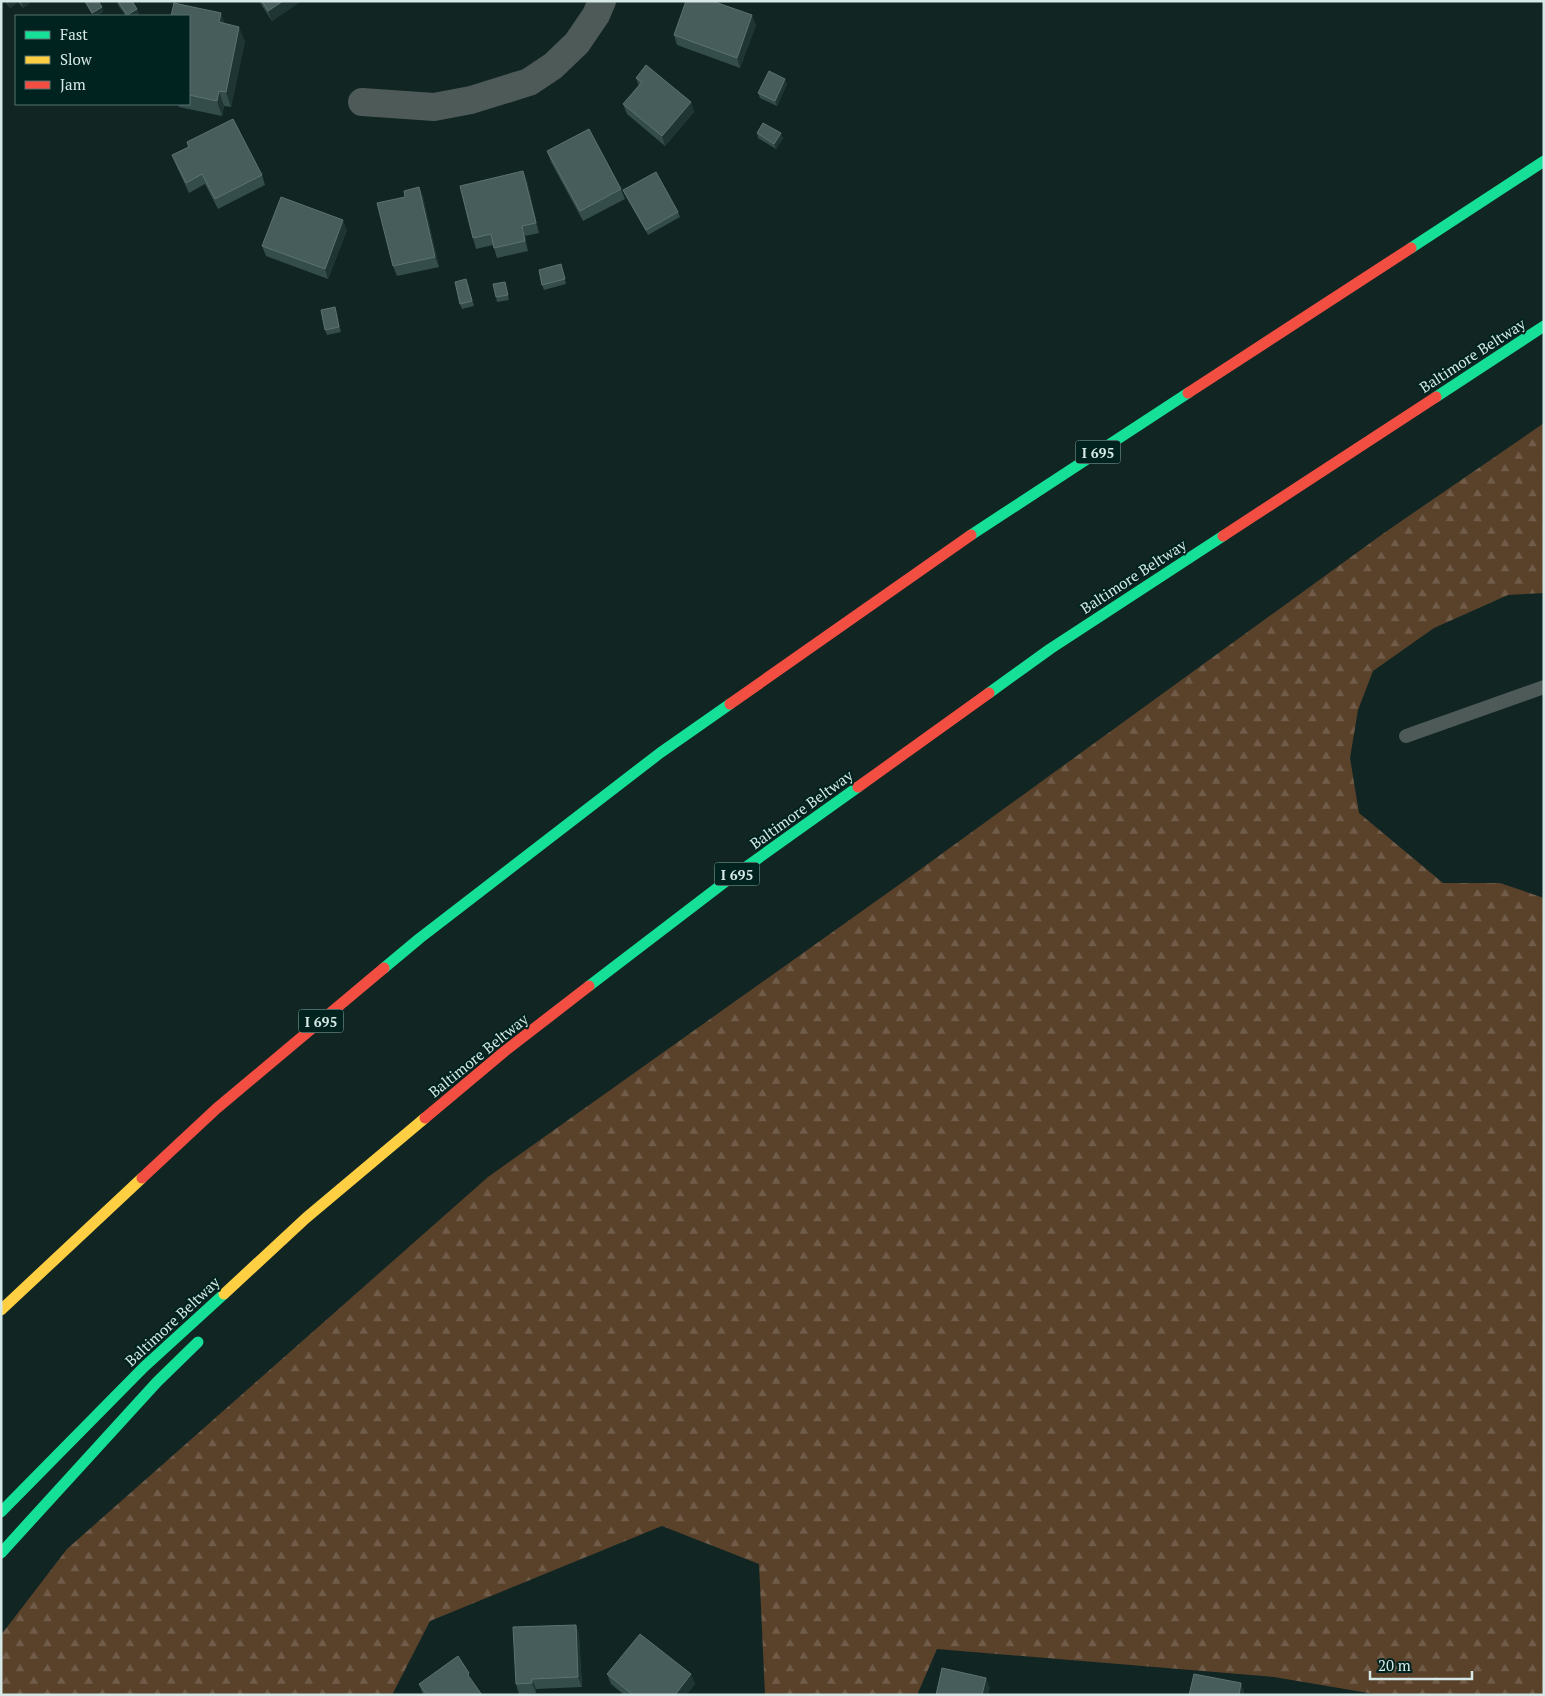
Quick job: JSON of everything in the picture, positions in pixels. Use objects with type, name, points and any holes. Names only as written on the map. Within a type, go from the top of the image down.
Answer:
[{"type":"highway","name":"I 695","points":[[1,1310],[216,1108],[420,938],[660,753],[980,530],[1544,161]]},
{"type":"highway","name":"Baltimore Beltway","points":[[1,1512],[144,1367],[306,1218],[505,1051],[726,882],[1050,649],[1544,326]]},
{"type":"highway","points":[[306,1234],[505,1051]]},
{"type":"highway","points":[[1,1553],[157,1382],[207,1332]]},
{"type":"street","points":[[362,102],[434,107],[471,100],[529,82],[553,66],[577,43],[596,15],[602,1]]},
{"type":"lane","points":[[1406,736],[1544,687]]},
{"type":"green space","points":[[1544,423],[1544,593],[1508,595],[1434,628],[1373,671],[1358,710],[1350,758],[1359,813],[1443,883],[1500,883],[1544,898],[1544,1695],[1380,1695],[1274,1677],[937,1649],[917,1695],[765,1695],[759,1564],[662,1526],[430,1621],[392,1695],[1,1695],[1,1635],[67,1549],[488,1177],[907,879],[1384,533]]},
{"type":"building","points":[[85,1],[98,1],[102,7],[92,13]]},
{"type":"building","points":[[118,1],[132,1],[137,9],[127,15]]},
{"type":"building","points":[[262,1],[283,1],[268,11]]},
{"type":"building","points":[[686,1],[712,1],[752,15],[737,58],[674,35]]},
{"type":"building","points":[[174,3],[221,13],[219,22],[239,27],[226,92],[219,91],[217,101],[190,95],[190,15],[171,15]]},
{"type":"building","points":[[646,65],[691,102],[662,136],[623,104],[642,82],[636,78]]},
{"type":"building","points":[[769,71],[785,79],[775,101],[758,93]]},
{"type":"building","points":[[233,119],[262,175],[215,199],[202,174],[186,183],[172,155],[189,147],[187,142]]},
{"type":"building","points":[[763,123],[781,133],[774,144],[757,133]]},
{"type":"building","points":[[589,129],[621,189],[580,211],[547,151]]},
{"type":"building","points":[[523,171],[536,223],[522,226],[525,241],[494,248],[491,234],[473,238],[460,186]]},
{"type":"building","points":[[656,172],[678,212],[646,230],[623,190]]},
{"type":"building","points":[[419,187],[435,257],[393,266],[377,203],[405,197],[404,191]]},
{"type":"building","points":[[281,197],[343,220],[325,269],[262,246]]},
{"type":"building","points":[[561,264],[565,279],[542,285],[539,270]]},
{"type":"building","points":[[466,279],[472,301],[460,304],[455,282]]},
{"type":"building","points":[[505,282],[508,295],[496,297],[493,284]]},
{"type":"building","points":[[335,307],[339,327],[325,330],[321,310]]},
{"type":"building","points":[[576,1625],[578,1677],[532,1679],[532,1683],[516,1684],[513,1627]]},
{"type":"building","points":[[640,1634],[691,1674],[675,1695],[633,1695],[607,1674]]},
{"type":"building","points":[[458,1656],[482,1695],[427,1695],[419,1684]]},
{"type":"building","points":[[942,1668],[986,1678],[982,1695],[936,1695]]},
{"type":"building","points":[[1194,1674],[1241,1683],[1239,1695],[1189,1695]]},
{"type":"traffic: fast","points":[[1411,248],[1544,161]]},
{"type":"traffic: fast","points":[[1436,397],[1544,326]]},
{"type":"traffic: fast","points":[[971,535],[1188,393]]},
{"type":"traffic: fast","points":[[989,693],[1050,649],[1223,536]]},
{"type":"traffic: fast","points":[[384,968],[420,938],[660,753],[730,704]]},
{"type":"traffic: fast","points":[[589,986],[725,882],[858,787]]},
{"type":"traffic: fast","points":[[1,1512],[144,1367],[224,1294]]},
{"type":"traffic: fast","points":[[1,1553],[157,1382],[198,1342]]},
{"type":"traffic: slow","points":[[224,1294],[306,1218],[425,1118]]},
{"type":"traffic: slow","points":[[1,1310],[142,1178]]},
{"type":"traffic: jam","points":[[1188,393],[1411,248]]},
{"type":"traffic: jam","points":[[1223,536],[1436,397]]},
{"type":"traffic: jam","points":[[730,704],[971,535]]},
{"type":"traffic: jam","points":[[858,787],[989,693]]},
{"type":"traffic: jam","points":[[142,1178],[216,1109],[384,968]]},
{"type":"traffic: jam","points":[[425,1118],[505,1051],[589,986]]}]
